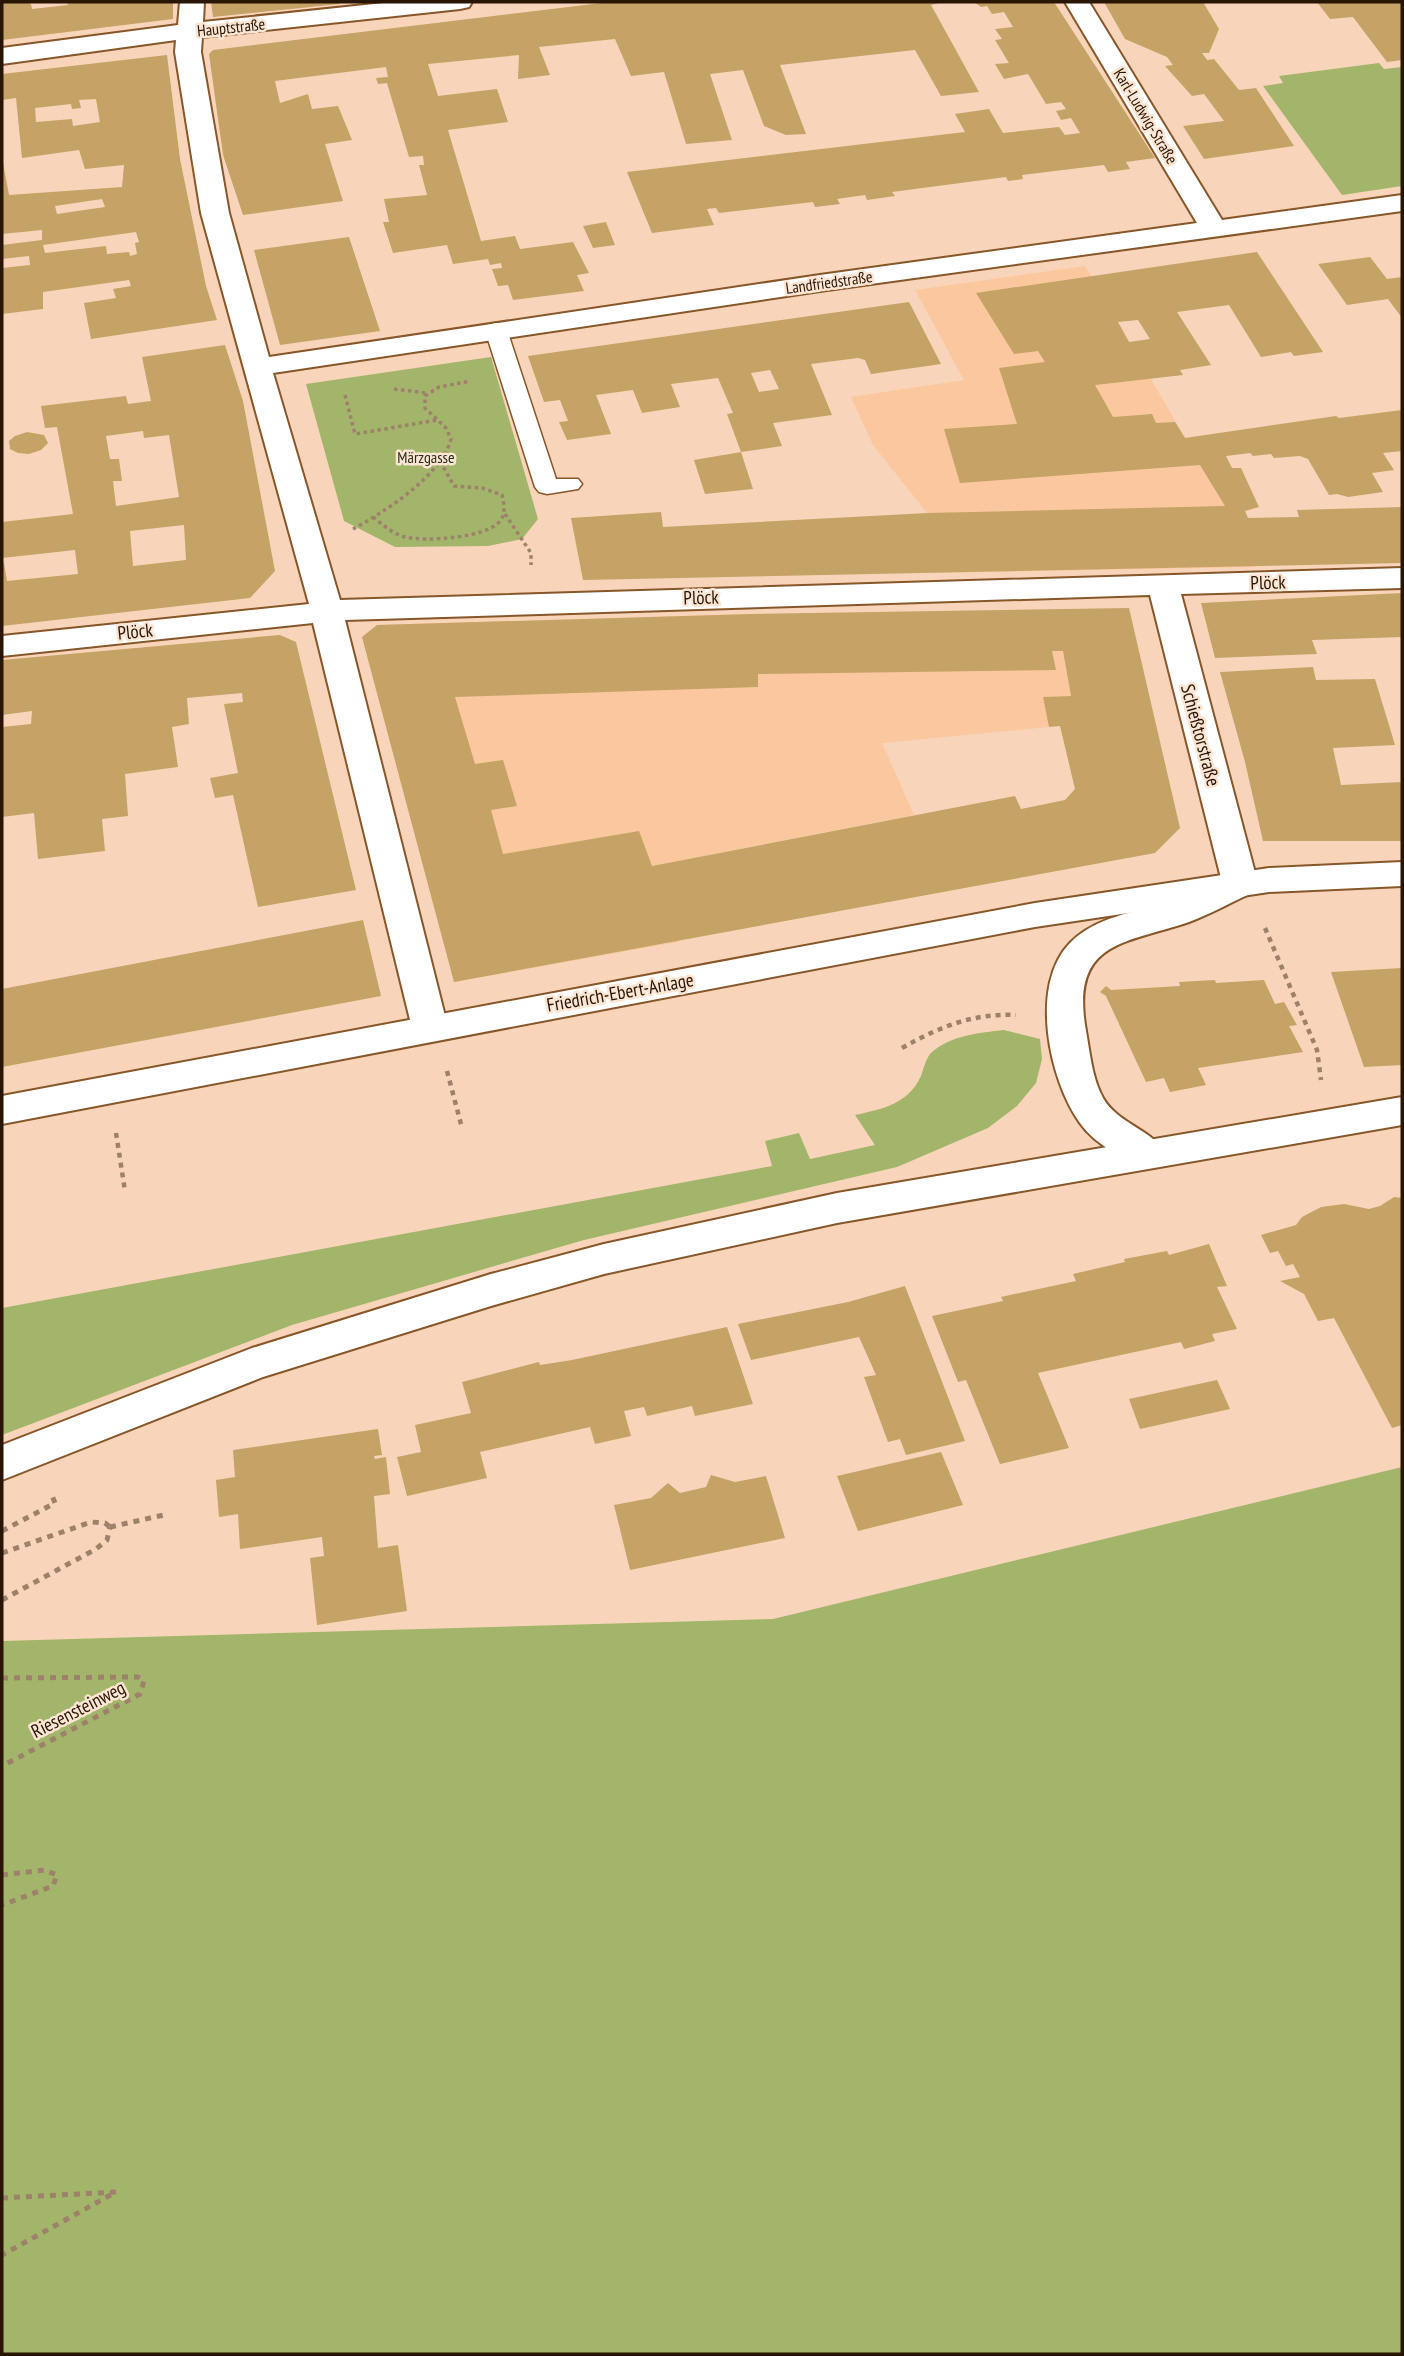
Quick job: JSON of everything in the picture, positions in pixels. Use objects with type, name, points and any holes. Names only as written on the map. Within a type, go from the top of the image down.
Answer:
[{"type":"street","name":"Hauptstraße","points":[[2,56],[192,15],[280,16],[313,28],[460,2]]},
{"type":"street","name":"Karl-Ludwig-Straße","points":[[1077,2],[1215,230]]},
{"type":"street","points":[[192,15],[188,52],[215,214],[311,549],[430,1028]]},
{"type":"street","name":"Landfriedstraße","points":[[257,367],[484,332],[1402,202]]},
{"type":"street","name":"Plöck","points":[[2,646],[324,599],[732,596],[1402,578]]},
{"type":"street","name":"Schießtorstraße","points":[[1163,586],[1240,884]]},
{"type":"street","name":"Friedrich-Ebert-Anlage","points":[[2,1110],[1035,915],[1240,884],[1402,874]]},
{"type":"street","name":"Friedrich-Ebert-Anlage","points":[[1147,1154],[1115,1137],[1101,1124],[1086,1102],[1076,1076],[1067,1031],[1064,988],[1073,964],[1083,951],[1105,935],[1176,913],[1240,884]]},
{"type":"street","points":[[2,1463],[252,1364],[529,1279],[733,1229],[1402,1111]]},
{"type":"lane","points":[[484,332],[547,487],[570,484]]},
{"type":"path","points":[[389,388],[428,393],[471,380],[479,359],[484,332]]},
{"type":"path","points":[[356,392],[345,394],[355,434],[390,429],[402,422],[438,420]]},
{"type":"path","points":[[311,549],[357,527],[396,502],[449,452],[451,439],[448,430],[424,405],[428,393]]},
{"type":"path","points":[[373,517],[389,530],[405,537],[461,537],[498,525],[505,514],[506,505],[502,495],[482,488],[454,485],[440,461]]},
{"type":"path","points":[[505,514],[531,552],[531,566]]},
{"type":"path","points":[[1265,928],[1317,1050],[1321,1084]]},
{"type":"path","points":[[902,1048],[929,1032],[960,1019],[984,1014],[1030,1017],[1067,1031]]},
{"type":"path","points":[[450,1080],[462,1128]]},
{"type":"path","points":[[113,1121],[125,1191]]},
{"type":"path","points":[[2,1531],[55,1503],[48,1485]]},
{"type":"path","points":[[110,1527],[168,1514]]},
{"type":"path","points":[[2,1553],[91,1522],[105,1523],[110,1527]]},
{"type":"path","points":[[2,1600],[96,1549],[107,1540],[110,1527]]},
{"type":"path","name":"Riesensteinweg","points":[[2,1678],[138,1677],[144,1681],[140,1694],[2,1766]]},
{"type":"path","points":[[2,1875],[44,1870],[57,1875],[53,1886],[2,1905]]},
{"type":"path","points":[[2,2198],[116,2192],[2,2255]]},
{"type":"shaded area","points":[[1085,266],[1225,506],[1255,567],[937,573],[927,513],[873,445],[851,397],[964,380],[915,290]]},
{"type":"shaded area","points":[[751,614],[1063,651],[1071,696],[1044,697],[1049,727],[882,743],[914,815],[652,866],[678,942],[454,982],[362,637],[377,625]]},
{"type":"green space","points":[[1379,63],[1384,69],[1402,67],[1402,186],[1342,195],[1263,86],[1283,83],[1279,76]]},
{"type":"green space","name":"Märzgasse","points":[[491,357],[538,519],[522,539],[488,546],[395,547],[344,521],[306,384]]},
{"type":"green space","points":[[1004,1030],[1040,1039],[1042,1059],[1036,1083],[1017,1106],[988,1128],[897,1167],[584,1240],[292,1325],[2,1435],[2,1308],[772,1166],[765,1141],[799,1133],[810,1159],[875,1145],[855,1115],[894,1104],[902,1099],[916,1085],[930,1054],[940,1046],[966,1036]]},
{"type":"green space","points":[[1402,1467],[1402,2354],[2,2354],[2,1641],[773,1619]]},
{"type":"building","points":[[2,2],[26,2],[31,4],[32,9],[68,5],[67,2],[173,2],[173,19],[2,40]]},
{"type":"building","points":[[211,2],[340,2],[340,4],[213,17]]},
{"type":"building","points":[[610,2],[943,2],[931,5],[979,92],[941,96],[915,50],[780,65],[806,134],[786,135],[764,126],[743,70],[710,74],[732,140],[686,144],[664,72],[631,76],[615,39],[539,47],[550,75],[518,79],[519,55],[428,64],[438,96],[497,89],[508,122],[448,130],[481,241],[515,236],[520,249],[573,242],[589,273],[577,275],[584,291],[513,300],[508,285],[498,286],[492,269],[502,268],[501,263],[490,265],[488,259],[453,264],[447,245],[393,253],[383,222],[389,222],[384,199],[427,195],[419,165],[424,165],[423,156],[409,157],[387,83],[378,84],[376,78],[388,77],[386,67],[275,81],[280,103],[308,94],[312,109],[338,106],[352,140],[325,144],[343,201],[243,215],[223,155],[209,54],[213,50]]},
{"type":"building","points":[[974,2],[1054,2],[1155,158],[1126,162],[1130,169],[1108,172],[1104,165],[1022,175],[1023,179],[1008,181],[1006,177],[892,192],[895,196],[867,200],[865,195],[837,199],[840,204],[815,207],[813,202],[719,213],[716,208],[707,209],[714,225],[652,233],[627,172],[965,132],[955,114],[989,109],[1003,133],[1059,127],[1065,135],[1080,133],[1071,118],[1061,120],[1056,111],[1066,109],[1061,102],[1046,104],[1028,74],[1004,79],[995,64],[1009,63],[995,40],[1002,39],[995,29],[1013,27],[1004,12],[992,14],[987,6],[981,7]]},
{"type":"building","points":[[1104,2],[1203,2],[1219,29],[1209,53],[1202,53],[1207,60],[1214,59],[1239,90],[1256,88],[1294,146],[1204,159],[1183,126],[1224,121],[1204,94],[1192,96],[1165,66],[1173,65],[1167,57],[1125,39]]},
{"type":"building","points":[[1317,2],[1402,2],[1402,60],[1387,62],[1353,17],[1330,19]]},
{"type":"building","points":[[167,55],[180,159],[206,286],[217,320],[91,339],[84,303],[116,298],[113,289],[131,286],[129,280],[43,292],[43,309],[2,314],[2,268],[30,265],[29,256],[2,259],[2,245],[42,240],[42,230],[2,234],[2,157],[9,195],[122,187],[124,165],[85,169],[79,150],[22,158],[16,98],[2,100],[2,74]],"holes":[[[96,99],[100,122],[73,126],[72,119],[36,122],[35,108],[71,104],[72,109],[81,108],[79,100]],[[102,199],[105,207],[57,214],[55,206]],[[136,232],[139,242],[135,243],[137,254],[130,256],[129,252],[107,254],[106,246],[45,253],[43,245]]]},
{"type":"building","points":[[606,222],[615,245],[593,248],[583,226]]},
{"type":"building","points":[[349,237],[380,331],[280,345],[254,250]]},
{"type":"building","points":[[1257,252],[1323,352],[1294,356],[1291,352],[1261,357],[1229,305],[1177,312],[1211,365],[1180,370],[1183,375],[1095,385],[1113,417],[1152,414],[1156,423],[1175,422],[1185,438],[1336,416],[1339,418],[1402,410],[1402,451],[1383,453],[1394,470],[1372,473],[1383,492],[1348,497],[1329,495],[1308,459],[1300,456],[1274,458],[1271,454],[1253,456],[1250,453],[1226,456],[1232,468],[1241,468],[1259,507],[1245,511],[1248,518],[1299,517],[1297,510],[1402,507],[1402,563],[583,580],[571,518],[661,512],[663,527],[928,513],[1225,506],[1200,465],[960,483],[944,429],[1017,424],[999,368],[1045,362],[1038,351],[1014,354],[976,293]],"holes":[[[1138,320],[1150,339],[1129,342],[1118,322]]]},
{"type":"building","points":[[1370,257],[1387,279],[1402,277],[1402,318],[1388,299],[1347,305],[1318,264]]},
{"type":"building","points":[[909,302],[941,364],[871,374],[865,360],[858,358],[811,364],[832,415],[773,423],[782,446],[741,452],[727,414],[733,413],[718,378],[671,384],[680,407],[642,413],[633,390],[596,395],[611,434],[567,440],[559,422],[568,421],[560,400],[544,402],[528,356]],"holes":[[[770,370],[779,389],[759,392],[751,373]]]},
{"type":"building","points":[[225,345],[243,401],[275,571],[250,598],[2,626],[2,563],[7,581],[78,574],[75,550],[2,558],[2,522],[73,514],[57,427],[45,428],[41,406],[126,396],[128,404],[151,401],[142,357]],"holes":[[[143,431],[144,438],[169,435],[179,497],[116,506],[113,481],[122,481],[119,459],[110,459],[106,436]],[[184,525],[186,560],[133,566],[130,531]]]},
{"type":"building","points":[[27,432],[44,435],[48,443],[41,450],[29,454],[10,449],[9,441]]},
{"type":"building","points":[[741,452],[753,489],[705,494],[694,460]]},
{"type":"building","points":[[1402,593],[1402,637],[1312,640],[1317,654],[1215,658],[1201,603]]},
{"type":"building","points":[[1129,608],[1180,828],[1155,853],[454,982],[362,637],[377,625],[751,614]],"holes":[[[1052,651],[1063,651],[1071,696],[1043,697],[1049,727],[1060,726],[1075,789],[1065,800],[1021,809],[1015,796],[652,866],[639,831],[503,854],[491,810],[517,806],[503,760],[475,764],[455,697],[758,687],[758,674],[1056,670]]]},
{"type":"building","points":[[280,635],[296,642],[356,890],[258,907],[233,795],[215,798],[210,778],[238,773],[224,704],[243,702],[242,693],[187,698],[189,724],[172,727],[178,767],[125,774],[128,816],[102,819],[105,851],[38,859],[34,813],[2,817],[2,727],[31,724],[32,711],[2,715],[2,660]]},
{"type":"building","points":[[1313,667],[1316,680],[1375,679],[1395,745],[1333,748],[1341,785],[1402,782],[1402,841],[1263,841],[1220,672]]},
{"type":"building","points":[[363,920],[381,996],[2,1067],[2,989]]},
{"type":"building","points":[[1402,968],[1402,1065],[1364,1067],[1331,972]]},
{"type":"building","points":[[1215,980],[1216,983],[1264,980],[1275,1004],[1284,1002],[1297,1025],[1289,1026],[1303,1052],[1198,1068],[1206,1085],[1170,1092],[1164,1078],[1146,1082],[1106,996],[1100,992],[1106,986],[1111,990],[1180,986],[1179,982]]},
{"type":"building","points":[[1394,1197],[1402,1198],[1402,1425],[1392,1428],[1334,1318],[1318,1321],[1304,1294],[1280,1281],[1300,1277],[1293,1264],[1286,1266],[1278,1251],[1270,1253],[1261,1235],[1296,1225],[1302,1217],[1321,1207],[1344,1204],[1369,1209]]},
{"type":"building","points":[[1209,1244],[1227,1286],[1217,1287],[1237,1329],[1212,1334],[1215,1341],[1184,1349],[1181,1342],[1038,1373],[1069,1448],[1000,1464],[966,1380],[958,1382],[932,1316],[1003,1301],[1001,1297],[1076,1281],[1073,1274],[1125,1262],[1124,1259],[1167,1251],[1169,1255]]},
{"type":"building","points":[[905,1286],[965,1441],[906,1455],[900,1439],[888,1442],[864,1377],[876,1375],[859,1337],[751,1360],[738,1324],[848,1302]]},
{"type":"building","points":[[727,1327],[753,1404],[695,1416],[692,1406],[647,1416],[644,1407],[624,1411],[631,1436],[595,1444],[590,1427],[480,1452],[487,1478],[407,1496],[397,1457],[421,1452],[415,1425],[471,1413],[462,1382],[539,1362],[540,1365],[572,1360]]},
{"type":"building","points":[[1217,1380],[1230,1409],[1140,1429],[1129,1399]]},
{"type":"building","points":[[378,1429],[382,1455],[374,1456],[375,1459],[386,1457],[390,1494],[374,1496],[378,1548],[398,1545],[407,1611],[317,1625],[310,1558],[324,1556],[322,1537],[240,1549],[238,1514],[219,1517],[216,1480],[235,1477],[233,1450]]},
{"type":"building","points":[[941,1452],[963,1505],[858,1531],[837,1476]]},
{"type":"building","points":[[711,1475],[735,1482],[766,1476],[785,1538],[630,1570],[614,1505],[651,1498],[668,1483],[680,1493],[706,1487]]}]
